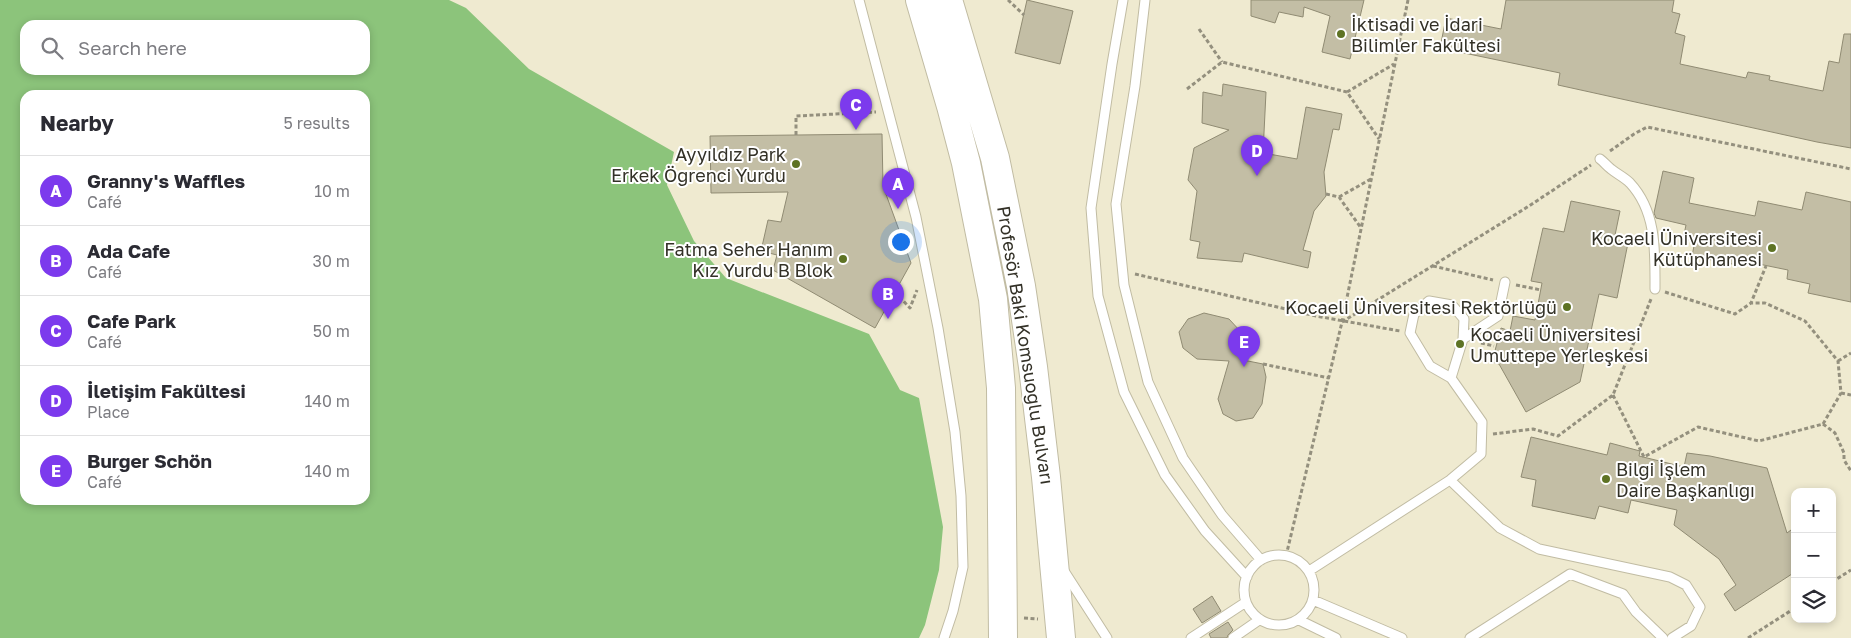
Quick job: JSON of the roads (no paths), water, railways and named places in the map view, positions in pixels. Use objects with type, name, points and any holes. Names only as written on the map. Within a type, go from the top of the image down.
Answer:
[{"type":"highway","name":"Profesör Baki Komsuoğlu Bulvarı","points":[[920,0],[966,163],[993,299],[1002,388],[1003,633]]},
{"type":"highway","name":"Profesör Baki Komsuoğlu Bulvarı","points":[[948,0],[982,110],[1009,221],[1033,367],[1055,557],[1060,628]]},
{"type":"lane","points":[[859,0],[916,216],[938,328],[955,432],[963,531],[963,567],[953,611],[944,638]]},
{"type":"lane","points":[[1123,0],[1091,208],[1098,296],[1124,392],[1165,474],[1205,531],[1247,577]]},
{"type":"lane","points":[[1145,0],[1135,86],[1116,204],[1124,285],[1148,382],[1183,458],[1222,515],[1261,560]]},
{"type":"lane","points":[[1600,159],[1612,171],[1621,175],[1631,184],[1644,201],[1655,240],[1655,289]]},
{"type":"lane","points":[[1463,339],[1498,316],[1504,282]]},
{"type":"lane","points":[[1309,572],[1450,480],[1481,454],[1482,422],[1451,378],[1430,366],[1410,333],[1414,314],[1429,301],[1452,305],[1464,318],[1463,339],[1451,378]]},
{"type":"lane","points":[[1450,480],[1500,528],[1539,549],[1670,576],[1686,585],[1700,607],[1691,626],[1672,638]]},
{"type":"lane","points":[[1272,556],[1286,556],[1296,559],[1306,566],[1315,588],[1313,600],[1299,620],[1278,626],[1268,624],[1259,620],[1246,602],[1244,588],[1247,577],[1261,560],[1272,556]]},
{"type":"lane","points":[[1055,557],[1107,638]]},
{"type":"lane","points":[[1470,638],[1570,574],[1623,594],[1636,612],[1663,638]]},
{"type":"lane","points":[[1313,600],[1402,638]]},
{"type":"lane","points":[[1191,638],[1246,602]]},
{"type":"lane","points":[[1233,638],[1259,620]]},
{"type":"lane","points":[[1299,620],[1336,638]]},
{"type":"place","name":"İktisadi ve İdari Bilimler Fakültesi","points":[[1341,34]]},
{"type":"place","name":"Cafe Park","points":[[856,130]]},
{"type":"place","name":"Ayyıldız Park Erkek Öğrenci Yurdu","points":[[796,164]]},
{"type":"place","name":"İletişim Fakültesi","points":[[1257,176]]},
{"type":"place","name":"Granny's Waffles","points":[[898,209]]},
{"type":"place","name":"Kocaeli Üniversitesi Kütüphanesi","points":[[1772,248]]},
{"type":"place","name":"Fatma Seher Hanım Kız Yurdu B Blok","points":[[843,259]]},
{"type":"place","name":"Kocaeli Üniversitesi Rektörlüğü","points":[[1567,307]]},
{"type":"place","name":"Ada Cafe","points":[[888,319]]},
{"type":"place","name":"Kocaeli Üniversitesi Umuttepe Yerleşkesi","points":[[1460,344]]},
{"type":"place","name":"Burger Schön","points":[[1244,367]]},
{"type":"place","name":"Bilgi İşlem Daire Başkanlığı","points":[[1606,479]]}]
